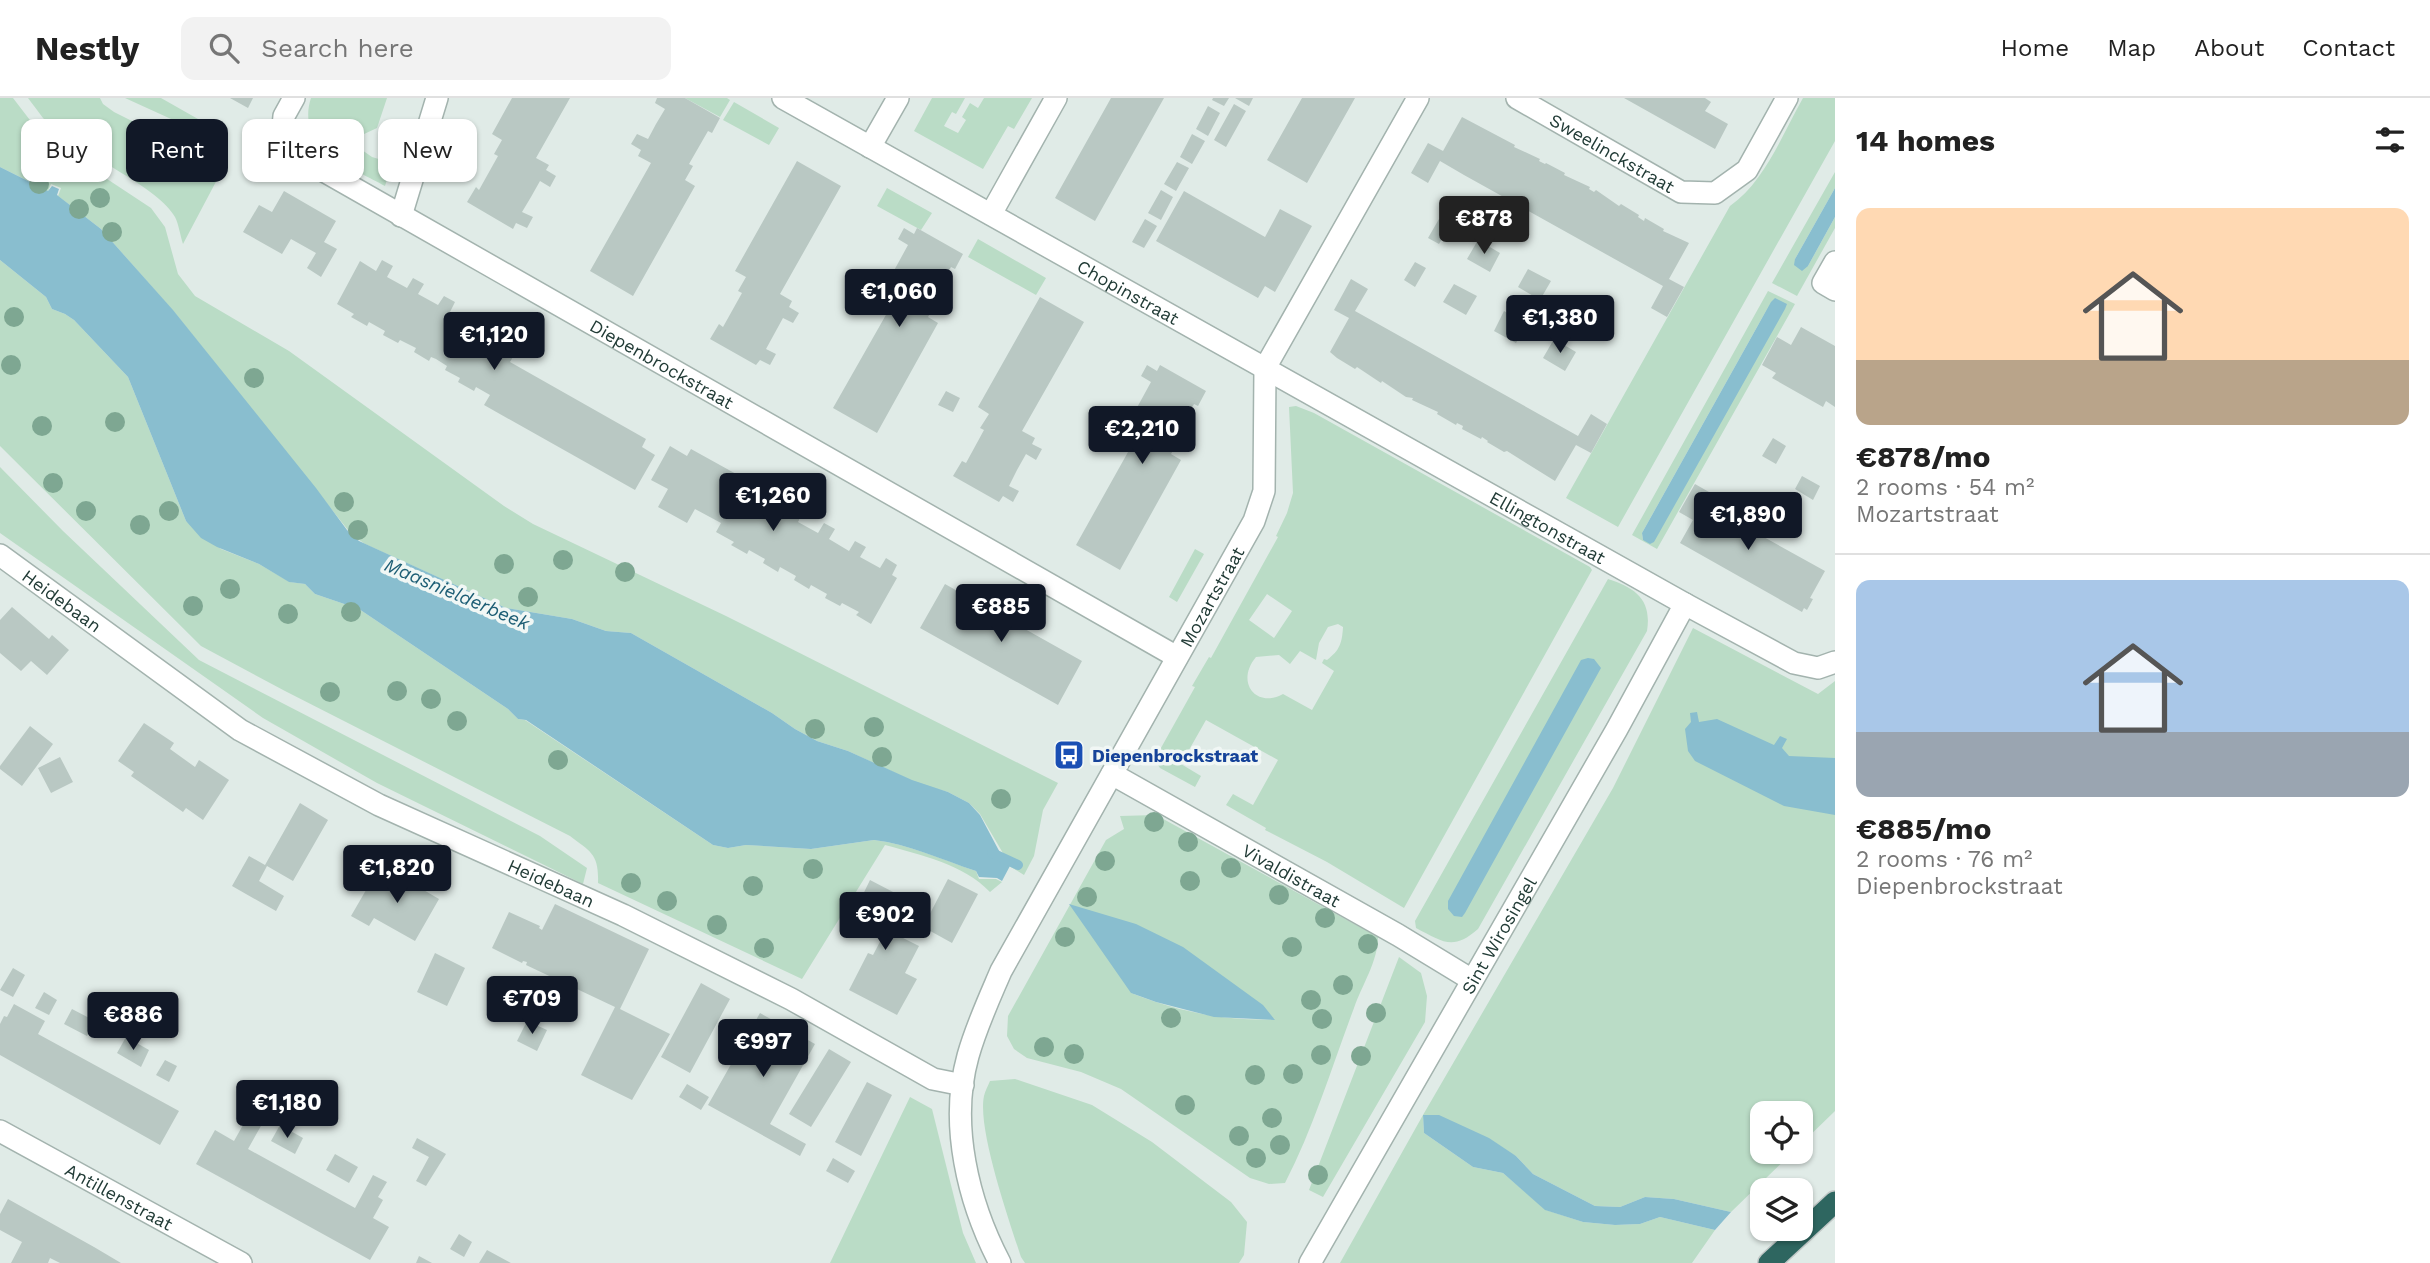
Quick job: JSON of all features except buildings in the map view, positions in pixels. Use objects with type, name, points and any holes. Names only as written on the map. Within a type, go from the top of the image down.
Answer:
[{"type":"highway","points":[[1769,1263],[1835,1202]]},
{"type":"street","name":"Diepenbrockstraat","points":[[294,98],[284,116],[282,137],[294,154],[1177,657]]},
{"type":"street","points":[[401,216],[437,98]]},
{"type":"street","name":"Chopinstraat","points":[[783,98],[1265,368]]},
{"type":"street","points":[[870,147],[898,98]]},
{"type":"street","points":[[991,214],[1056,98]]},
{"type":"street","name":"Mozartstraat","points":[[963,1085],[967,1058],[976,1031],[1001,971],[1254,521],[1264,491],[1265,368],[1418,98]]},
{"type":"street","name":"Sweelinckstraat","points":[[1517,98],[1681,192],[1704,193],[1716,193],[1747,170],[1787,98]]},
{"type":"street","points":[[1835,262],[1823,283],[1835,290]]},
{"type":"street","name":"Ellingtonstraat","points":[[1265,368],[1794,663],[1818,668],[1835,662]]},
{"type":"street","name":"Heidebaan","points":[[0,555],[240,730],[379,805],[623,915],[791,999],[933,1079],[963,1085]]},
{"type":"street","name":"Sint Wirosingel","points":[[1310,1263],[1617,729],[1685,604]]},
{"type":"street","name":"Vivaldistraat","points":[[1112,774],[1398,934],[1472,980]]},
{"type":"street","points":[[963,1085],[961,1130],[968,1180],[987,1239],[1000,1263]]},
{"type":"street","name":"Antillenstraat","points":[[0,1131],[241,1263]]},
{"type":"green space","points":[[0,98],[13,98],[29,119],[21,119],[21,178],[0,167]]},
{"type":"green space","points":[[28,98],[100,98],[103,104],[128,119],[126,176],[112,167],[112,119],[45,119]]},
{"type":"green space","points":[[125,98],[161,98],[198,119],[171,119]]},
{"type":"green space","points":[[311,98],[387,98],[377,128],[364,134],[364,119],[309,119]]},
{"type":"green space","points":[[685,98],[727,98],[730,100],[720,117]]},
{"type":"green space","points":[[932,98],[965,98],[956,114],[952,112],[944,126],[958,133],[966,120],[962,117],[970,103],[978,108],[984,98],[1032,98],[1014,129],[1008,126],[983,169],[914,131]]},
{"type":"green space","points":[[1803,98],[1835,98],[1835,141],[1618,527],[1566,498],[1730,206],[1763,171]]},
{"type":"green space","points":[[734,102],[779,128],[769,145],[723,120]]},
{"type":"green space","points":[[364,151],[378,159],[378,182],[386,182],[385,186],[364,175]]},
{"type":"green space","points":[[1835,172],[1835,188],[1795,259],[1808,266],[1835,217],[1835,228],[1797,296],[1772,283]]},
{"type":"green space","points":[[30,182],[112,182],[151,208],[165,227],[178,274],[195,296],[289,351],[533,524],[726,616],[1058,783],[1043,810],[1034,856],[1024,875],[1011,867],[1014,863],[1007,860],[980,814],[969,803],[948,792],[919,784],[848,751],[817,741],[631,633],[606,631],[572,619],[506,608],[365,544],[352,535],[175,313],[101,229],[58,196],[61,188],[51,184],[48,191]]},
{"type":"green space","points":[[136,182],[216,182],[183,244],[175,217],[167,206]]},
{"type":"green space","points":[[887,188],[932,213],[921,230],[877,206]]},
{"type":"green space","points":[[978,239],[1046,278],[1036,295],[968,257]]},
{"type":"green space","points":[[0,260],[46,297],[52,309],[74,320],[128,377],[186,521],[221,549],[259,564],[290,582],[305,584],[315,594],[359,609],[508,709],[518,719],[525,720],[713,845],[728,848],[746,845],[811,849],[874,840],[913,849],[976,871],[979,879],[996,879],[1002,882],[990,892],[954,867],[885,845],[802,979],[598,883],[595,860],[570,836],[201,646],[0,446]]},
{"type":"green space","points":[[1768,291],[1795,304],[1657,549],[1632,535]],"holes":[[[1771,302],[1643,540],[1642,533]]]},
{"type":"green space","points":[[1296,406],[1314,413],[1592,570],[1404,908],[1327,862],[1265,830],[1266,828],[1226,805],[1233,794],[1253,805],[1278,760],[1206,720],[1181,764],[1201,776],[1195,787],[1160,768],[1156,762],[1157,755],[1195,687],[1192,686],[1209,657],[1211,658],[1278,537],[1276,536],[1287,513],[1293,493],[1289,407]],"holes":[[[1267,594],[1292,611],[1274,638],[1249,620]],[[1338,624],[1343,627],[1340,646],[1322,663],[1334,671],[1312,710],[1283,694],[1264,698],[1251,690],[1248,675],[1256,657],[1279,655],[1290,664],[1300,651],[1316,660],[1319,643],[1328,627]]]},
{"type":"green space","points":[[0,467],[199,660],[540,836],[587,868],[583,884],[377,783],[263,718],[0,533]]},
{"type":"green space","points":[[1195,549],[1204,554],[1177,602],[1169,597]]},
{"type":"green space","points":[[1608,579],[1627,587],[1640,597],[1647,611],[1647,631],[1478,929],[1462,940],[1448,942],[1416,928],[1415,921]]},
{"type":"green space","points":[[1693,628],[1818,694],[1835,681],[1835,1111],[1813,1132],[1813,1101],[1750,1101],[1750,1164],[1781,1164],[1766,1178],[1750,1178],[1750,1194],[1731,1212],[1674,1199],[1645,1197],[1620,1207],[1595,1206],[1533,1174],[1516,1156],[1423,1115],[1613,788]]},
{"type":"green space","points":[[1156,815],[1378,937],[1373,964],[1314,1118],[1285,1183],[1269,1184],[1250,1178],[1121,1089],[1081,1072],[1027,1058],[1014,1049],[1007,1036],[1008,1016],[1106,840],[1124,829],[1120,816]],"holes":[[[1131,993],[1275,1019],[1238,1019],[1202,1014]]]},
{"type":"green space","points":[[1399,957],[1421,973],[1427,996],[1425,1022],[1323,1197],[1309,1190]]},
{"type":"green space","points":[[1015,1079],[1092,1105],[1152,1142],[1231,1202],[1247,1222],[1244,1255],[1239,1263],[1025,1263],[996,1176],[983,1111],[984,1096],[990,1081]]},
{"type":"green space","points":[[910,1097],[932,1109],[963,1233],[976,1263],[830,1263]]},
{"type":"green space","points":[[1423,1115],[1424,1133],[1473,1167],[1503,1173],[1546,1210],[1583,1222],[1640,1224],[1660,1217],[1715,1230],[1692,1263],[1340,1263]]},
{"type":"water","points":[[0,167],[21,178],[21,182],[30,182],[48,191],[52,186],[59,189],[57,195],[101,229],[173,310],[347,530],[359,541],[506,608],[572,619],[606,631],[631,633],[817,741],[848,751],[969,803],[980,815],[1005,862],[1011,864],[1002,881],[979,877],[976,871],[913,849],[874,840],[811,849],[746,845],[728,848],[713,845],[526,720],[518,719],[508,709],[359,609],[315,594],[305,584],[289,582],[259,564],[201,538],[186,521],[128,377],[74,320],[52,309],[46,297],[0,260]]},
{"type":"water","points":[[1835,188],[1835,217],[1808,266],[1802,271],[1794,265],[1795,259]]},
{"type":"water","points":[[1775,298],[1787,304],[1785,309],[1654,542],[1650,544],[1643,540],[1642,533]]},
{"type":"water","points":[[1594,659],[1601,668],[1465,913],[1462,917],[1454,916],[1448,909],[1448,901],[1581,660]]},
{"type":"water","points":[[1697,712],[1699,722],[1717,719],[1774,745],[1780,736],[1787,739],[1782,748],[1789,756],[1835,758],[1835,815],[1784,806],[1695,761],[1688,751],[1685,729],[1691,722],[1690,713]]},
{"type":"water","points":[[1069,904],[1136,924],[1183,947],[1263,1005],[1275,1020],[1214,1017],[1131,993]]},
{"type":"water","points":[[1423,1115],[1439,1115],[1489,1138],[1516,1156],[1533,1174],[1595,1206],[1620,1207],[1645,1197],[1674,1199],[1731,1212],[1715,1230],[1660,1217],[1640,1224],[1583,1222],[1545,1210],[1503,1173],[1473,1167],[1424,1133]]},
{"type":"waterway","name":"Maasnielderbeek","points":[[992,853],[1018,865]]},
{"type":"place","name":"Diepenbrockstraat","points":[[1069,755]]}]
